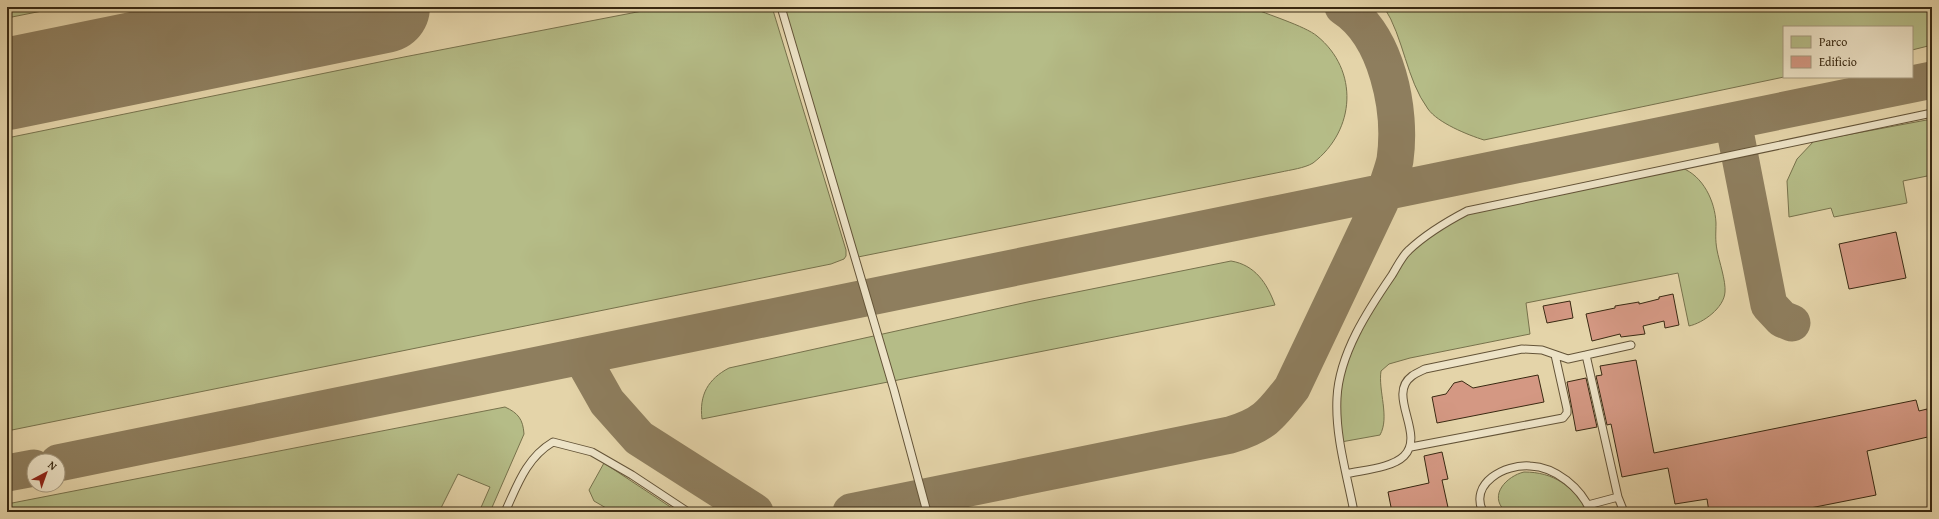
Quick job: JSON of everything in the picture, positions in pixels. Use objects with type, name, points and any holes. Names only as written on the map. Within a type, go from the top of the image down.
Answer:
[{"type":"lane","points":[[781,7],[894,390],[927,512]]},
{"type":"lane","points":[[1354,512],[1338,435],[1338,386],[1348,354],[1378,295],[1408,251],[1433,230],[1467,211],[1932,113]]},
{"type":"lane","points":[[1346,474],[1380,467],[1393,462],[1404,457],[1412,447],[1412,437],[1403,400],[1406,384],[1411,376],[1425,369],[1522,349],[1542,350],[1568,359],[1631,345]]},
{"type":"lane","points":[[1412,447],[1563,418],[1567,413],[1567,409],[1555,355]]},
{"type":"lane","points":[[1586,355],[1618,497],[1624,512]]},
{"type":"lane","points":[[505,512],[521,477],[536,454],[553,442],[592,452],[632,475],[688,512]]},
{"type":"lane","points":[[1483,512],[1479,500],[1480,494],[1489,478],[1502,471],[1529,465],[1544,468],[1562,476],[1573,486],[1589,509],[1618,497]]},
{"type":"green space","points":[[7,7],[62,7],[7,18]]},
{"type":"green space","points":[[663,7],[772,7],[846,250],[846,256],[844,259],[831,264],[7,431],[7,138],[404,57]]},
{"type":"green space","points":[[784,7],[1250,7],[1295,24],[1311,32],[1331,50],[1340,66],[1346,82],[1347,100],[1344,117],[1338,134],[1327,149],[1313,163],[1302,168],[858,257]]},
{"type":"green space","points":[[1384,7],[1932,7],[1932,45],[1913,50],[1913,26],[1783,26],[1783,77],[1484,140],[1446,124],[1428,109],[1415,85],[1391,19]]},
{"type":"green space","points":[[1932,119],[1932,175],[1903,181],[1907,203],[1834,217],[1831,208],[1789,217],[1787,181],[1797,159],[1814,141]]},
{"type":"green space","points":[[1682,168],[1702,183],[1710,198],[1715,215],[1716,246],[1725,292],[1721,304],[1712,314],[1700,322],[1689,326],[1678,273],[1526,303],[1530,334],[1410,358],[1389,364],[1381,371],[1384,420],[1380,435],[1341,442],[1339,426],[1341,380],[1351,350],[1378,298],[1409,253],[1433,232],[1469,211]]},
{"type":"green space","points":[[1231,261],[1247,266],[1259,276],[1268,289],[1275,305],[702,419],[702,402],[706,389],[716,377],[729,368],[1032,301]]},
{"type":"green space","points":[[505,407],[519,417],[524,434],[490,512],[479,512],[490,487],[458,474],[439,512],[7,512],[7,504]]},
{"type":"green space","points":[[604,463],[678,512],[613,512],[594,501],[589,490]]},
{"type":"green space","points":[[1524,472],[1545,475],[1562,482],[1576,495],[1588,512],[1505,511],[1500,505],[1498,499],[1499,493],[1506,482]]},
{"type":"building","points":[[1896,232],[1906,278],[1849,289],[1839,244]]},
{"type":"building","points":[[1673,294],[1679,325],[1665,328],[1664,321],[1643,326],[1645,334],[1621,337],[1620,334],[1592,341],[1586,314],[1615,308],[1615,306],[1639,302],[1639,304]]},
{"type":"building","points":[[1570,301],[1573,318],[1547,323],[1543,306]]},
{"type":"building","points":[[1636,360],[1654,453],[1916,400],[1919,411],[1927,409],[1932,436],[1867,451],[1876,495],[1790,512],[1709,512],[1707,499],[1675,504],[1668,468],[1622,477],[1611,424],[1607,425],[1596,376],[1602,375],[1600,366]]},
{"type":"building","points":[[1538,375],[1544,402],[1437,423],[1432,397],[1446,394],[1454,383],[1462,381],[1473,388]]},
{"type":"building","points":[[1586,378],[1597,427],[1576,431],[1567,382]]},
{"type":"building","points":[[1442,452],[1448,479],[1442,480],[1449,512],[1392,512],[1388,492],[1429,483],[1424,456]]},
{"type":"taxiway","points":[[851,512],[1230,435],[1259,423],[1272,412],[1292,388],[1385,192],[1395,160],[1397,140],[1396,119],[1388,75],[1381,55],[1371,36],[1358,20],[1343,7]]},
{"type":"taxiway","points":[[66,461],[1932,80]]},
{"type":"taxiway","points":[[1733,121],[1769,305],[1782,319],[1792,323]]},
{"type":"taxiway","points":[[581,356],[607,402],[639,438],[755,512]]},
{"type":"taxiway","points":[[7,473],[26,469]]},
{"type":"runway","points":[[7,84],[384,7]]}]
